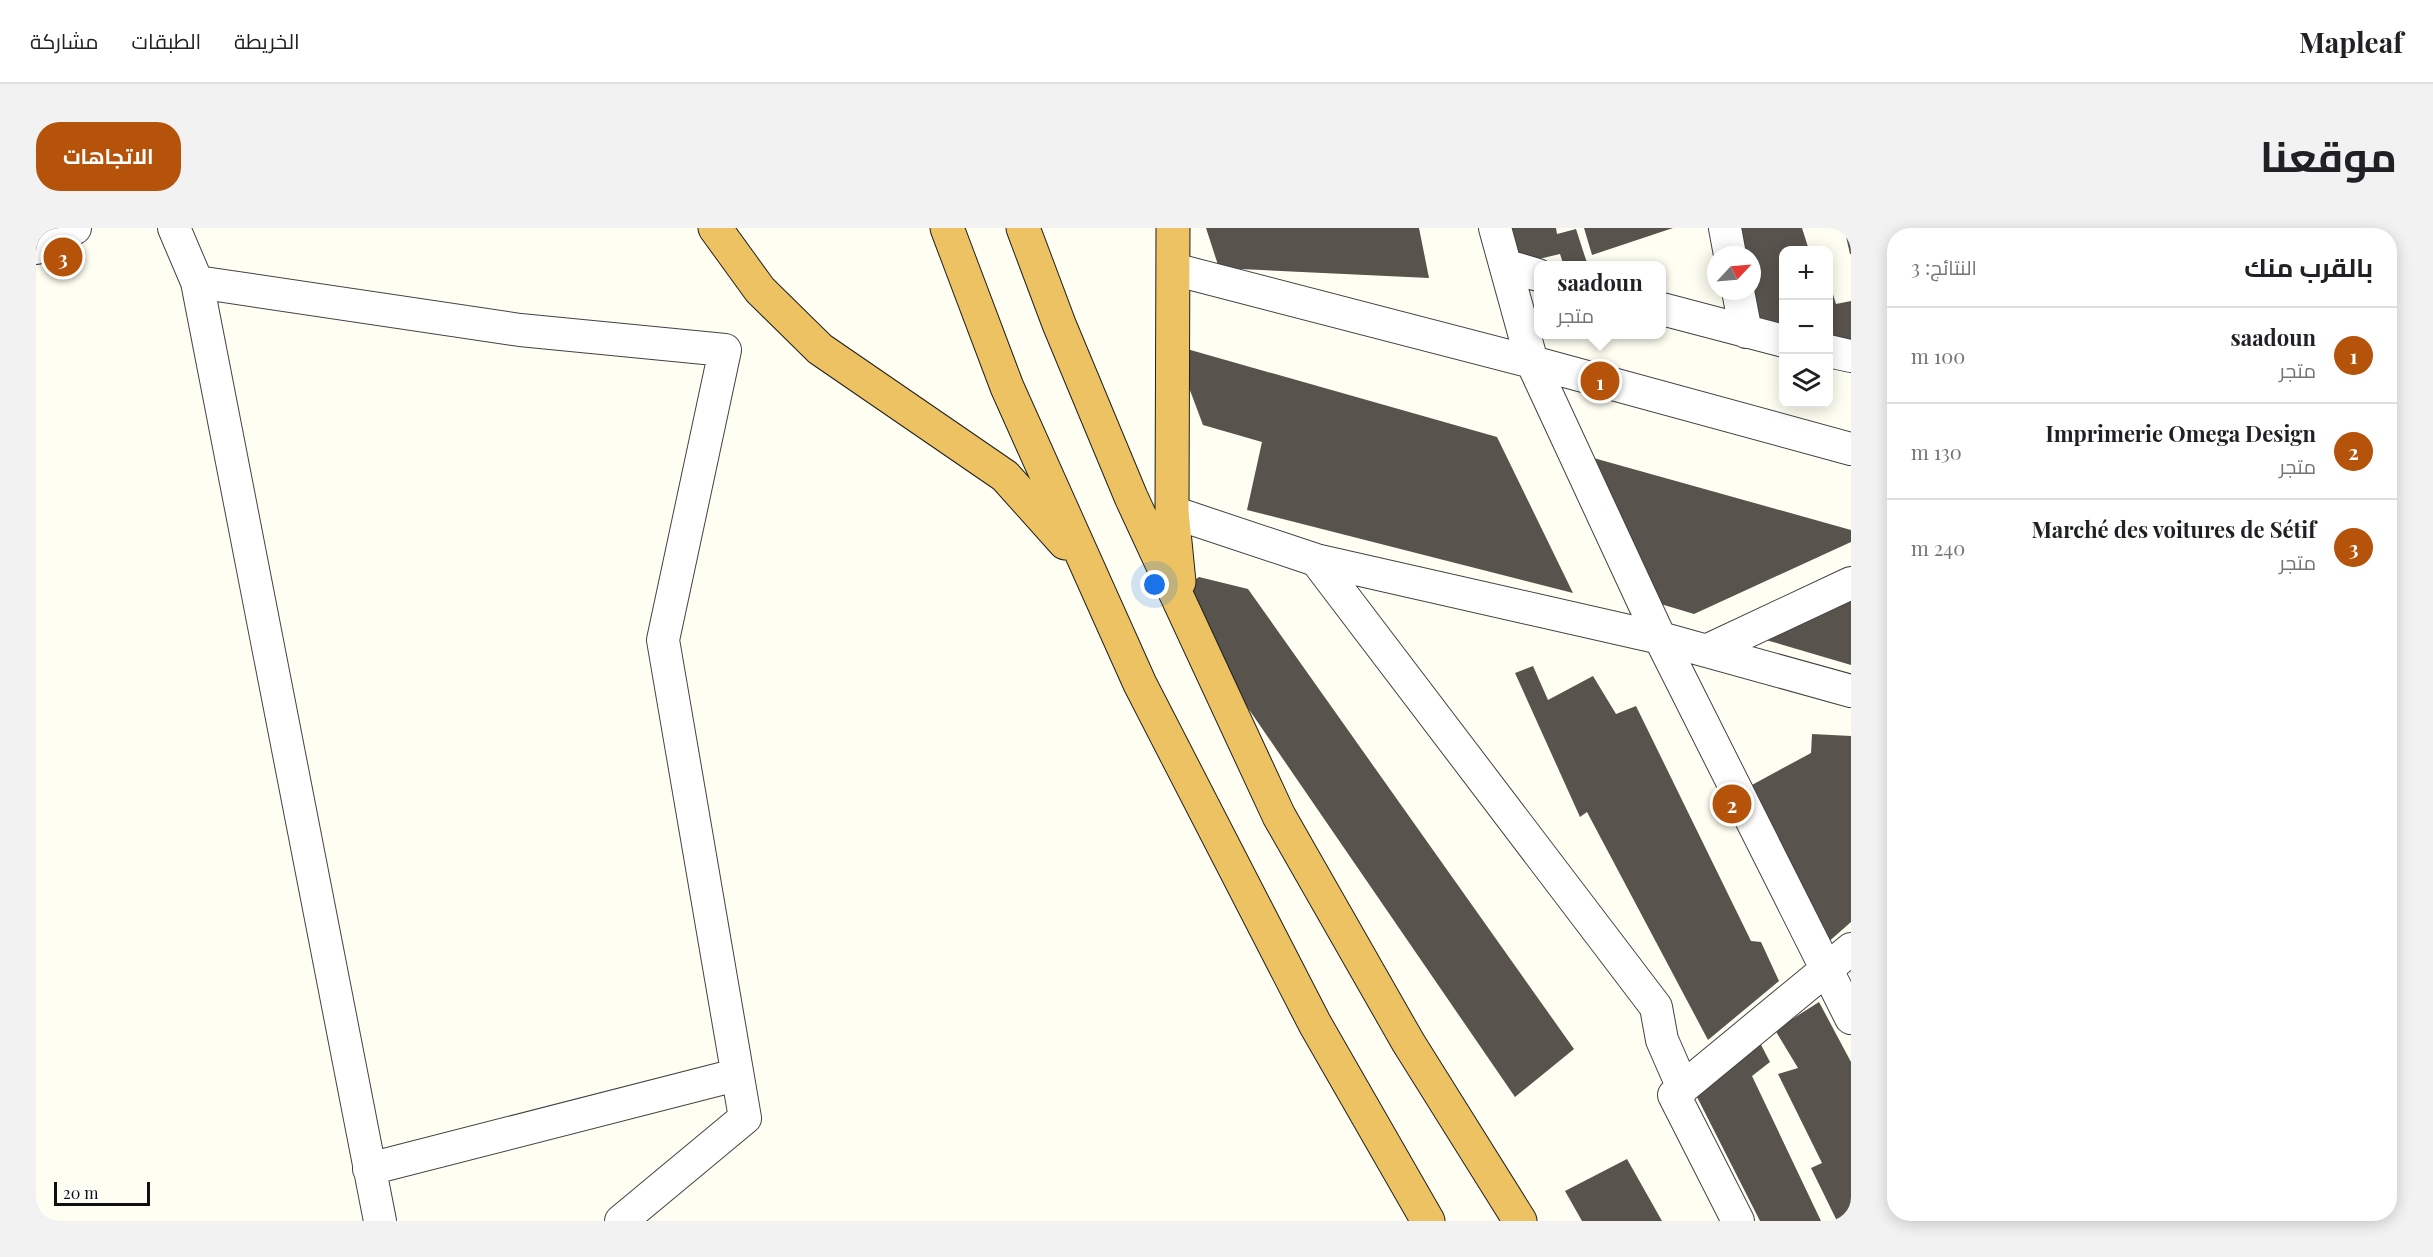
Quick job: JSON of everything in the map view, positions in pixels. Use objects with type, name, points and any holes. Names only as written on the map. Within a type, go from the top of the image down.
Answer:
[{"type":"highway","points":[[715,228],[760,290],[820,349],[1005,476],[1048,522],[1095,582]]},
{"type":"highway","points":[[947,228],[1007,387],[1140,684],[1315,1024],[1428,1221]]},
{"type":"highway","points":[[1023,228],[1059,324],[1182,610],[1279,816],[1408,1042],[1520,1221]]},
{"type":"highway","points":[[1173,228],[1172,512],[1182,610]]},
{"type":"street","points":[[36,248],[75,228]]},
{"type":"street","points":[[174,228],[197,282],[380,1221]]},
{"type":"street","points":[[1495,228],[1532,362],[1660,638],[1824,970],[1851,1018]]},
{"type":"street","points":[[1725,228],[1728,246]]},
{"type":"street","points":[[1506,266],[1534,273]]},
{"type":"street","points":[[1173,269],[1532,362],[1851,449]]},
{"type":"street","points":[[197,282],[520,330],[725,350],[663,640],[745,1118],[621,1221]]},
{"type":"street","points":[[1740,300],[1746,332]]},
{"type":"street","points":[[1666,310],[1779,340]]},
{"type":"street","points":[[1833,352],[1851,356]]},
{"type":"street","points":[[1172,512],[1316,560],[1660,638],[1851,691]]},
{"type":"street","points":[[1316,560],[1656,1007],[1662,1040],[1683,1088]]},
{"type":"street","points":[[1706,651],[1851,583]]},
{"type":"street","points":[[1738,1221],[1674,1095],[1851,949]]},
{"type":"street","points":[[369,1168],[736,1075]]},
{"type":"building","points":[[1206,228],[1419,228],[1429,278],[1219,268]]},
{"type":"building","points":[[1501,228],[1556,228],[1557,234],[1576,229],[1586,261],[1562,261],[1560,254],[1522,263]]},
{"type":"building","points":[[1584,228],[1673,228],[1592,255]]},
{"type":"building","points":[[1739,228],[1802,228],[1808,246],[1779,246],[1779,327],[1760,324],[1755,300],[1761,300],[1761,246],[1743,246]]},
{"type":"building","points":[[1844,228],[1851,228],[1851,254],[1850,254]]},
{"type":"building","points":[[1833,294],[1836,304],[1851,301],[1851,341],[1833,337]]},
{"type":"building","points":[[1187,349],[1497,437],[1573,593],[1247,510],[1262,442],[1203,425],[1188,385]]},
{"type":"building","points":[[1590,457],[1851,530],[1851,542],[1694,614],[1654,602]]},
{"type":"building","points":[[1199,577],[1248,589],[1574,1049],[1515,1097],[1226,676],[1180,590]]},
{"type":"building","points":[[1851,600],[1851,665],[1766,640]]},
{"type":"building","points":[[1533,666],[1548,700],[1593,676],[1616,714],[1636,706],[1751,941],[1761,942],[1779,981],[1708,1040],[1587,812],[1580,817],[1515,673]]},
{"type":"building","points":[[1812,734],[1851,736],[1851,922],[1826,944],[1750,786],[1811,753]]},
{"type":"building","points":[[1819,1002],[1851,1062],[1851,1221],[1837,1221],[1811,1168],[1822,1163],[1778,1074],[1798,1068],[1775,1030]]},
{"type":"building","points":[[1758,1039],[1770,1062],[1752,1076],[1821,1221],[1760,1221],[1696,1095]]},
{"type":"building","points":[[1627,1159],[1662,1221],[1582,1221],[1565,1191]]},
{"type":"place","name":"Marché des voitures de Sétif","points":[[63,257]]},
{"type":"place","name":"saadoun","points":[[1600,381]]},
{"type":"place","name":"Imprimerie Omega Design","points":[[1732,804]]}]
